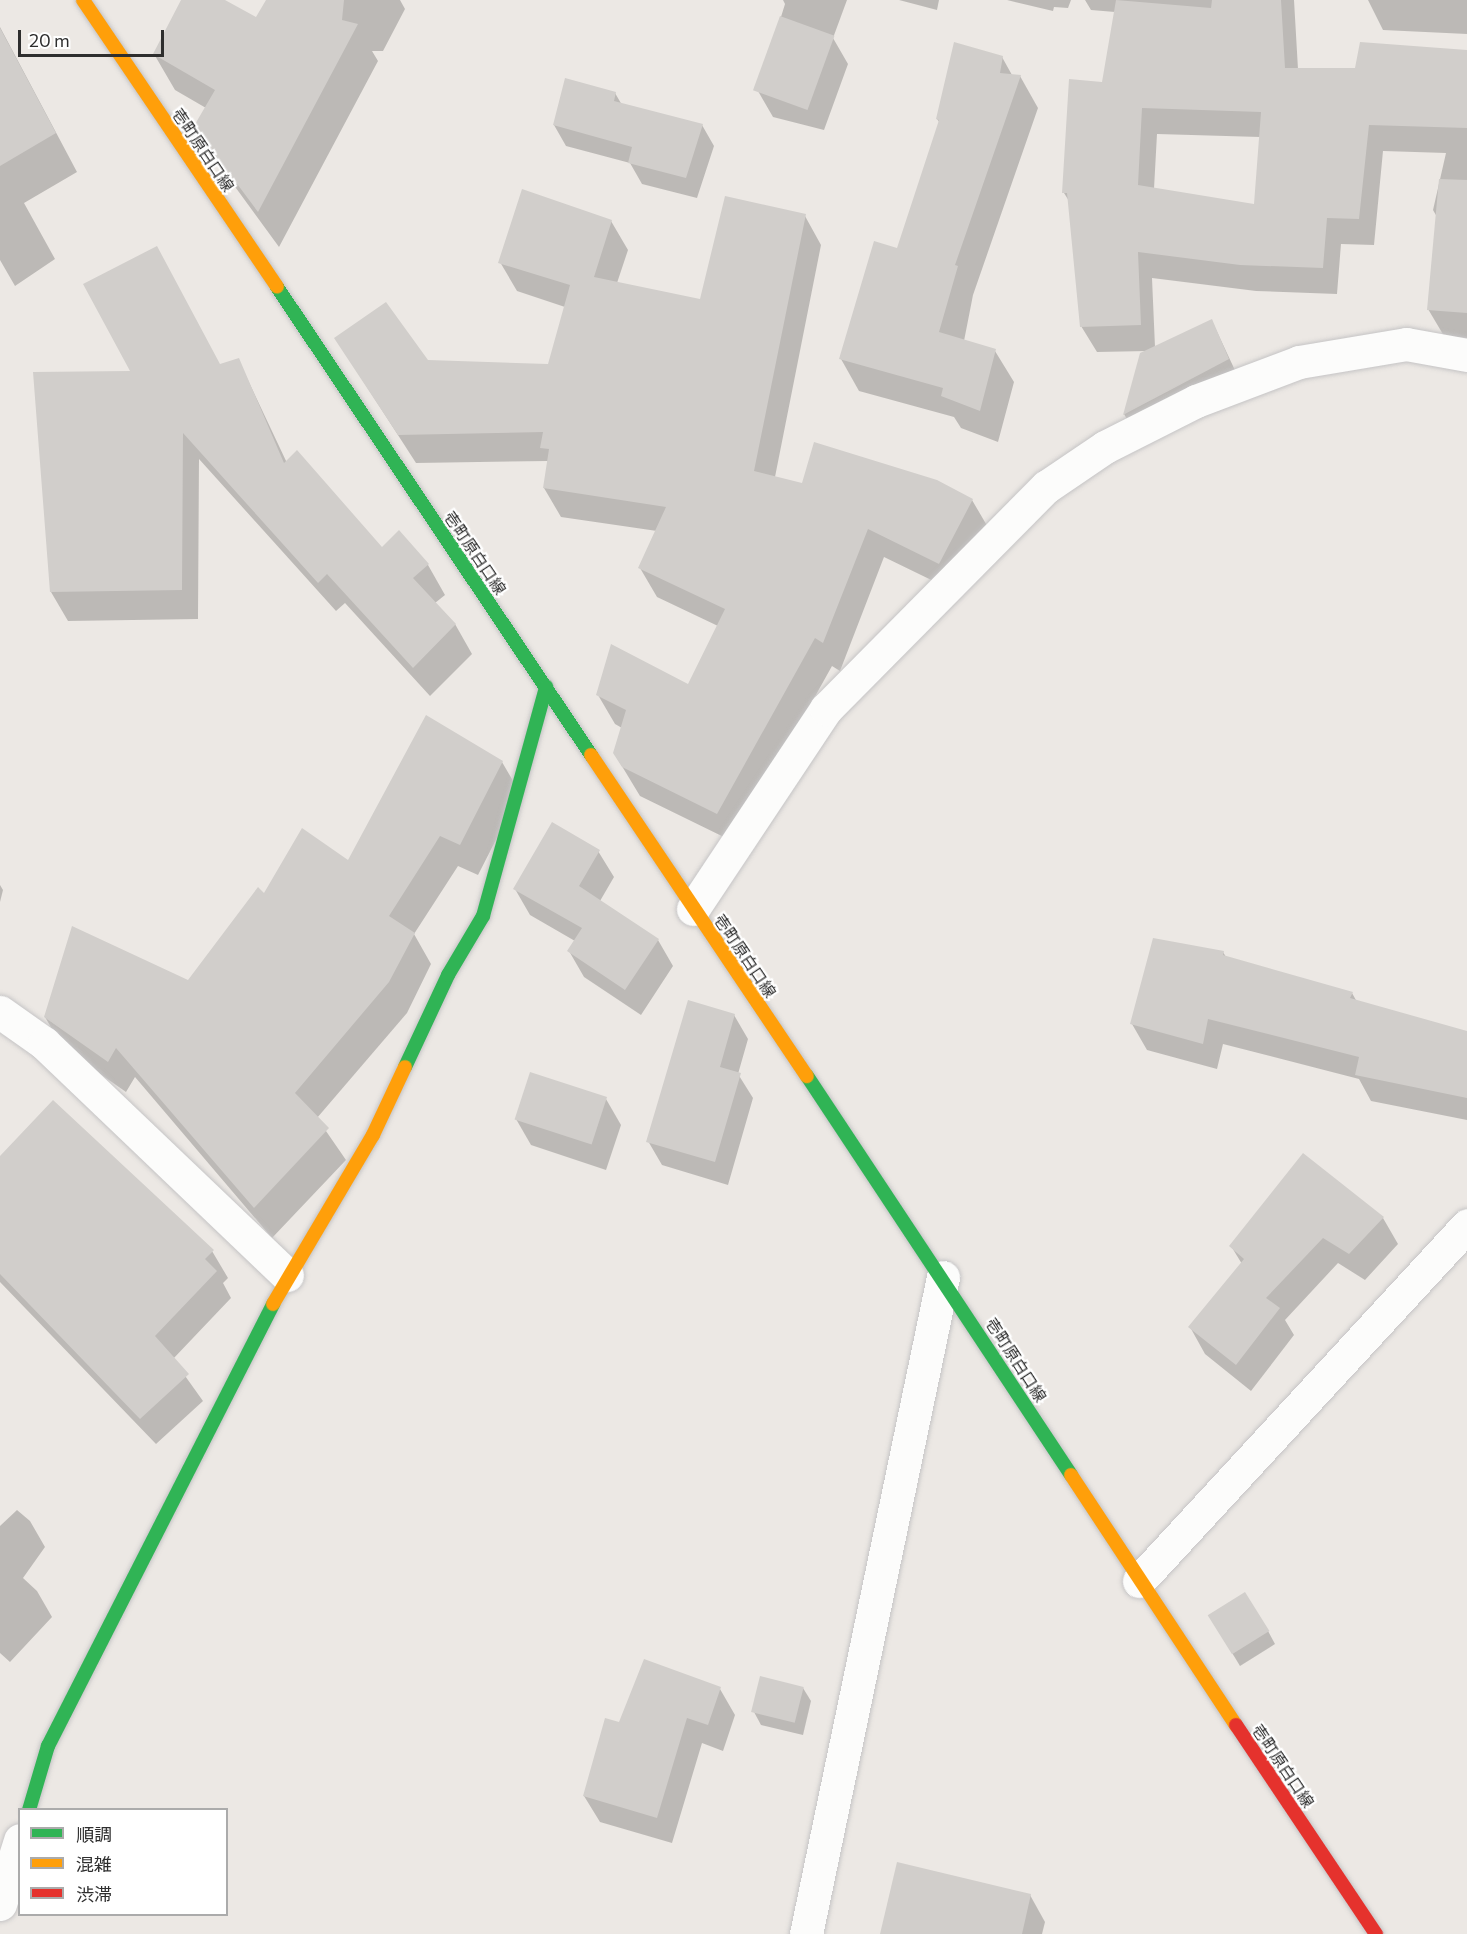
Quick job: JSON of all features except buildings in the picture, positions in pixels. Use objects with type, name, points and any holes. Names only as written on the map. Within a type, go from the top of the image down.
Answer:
[{"type":"main road","name":"壱町原白口線","points":[[83,0],[943,1278],[1139,1581],[1376,1934]]},
{"type":"main road","points":[[29,1808],[48,1746],[287,1275],[373,1135],[448,975],[483,916],[546,687]]},
{"type":"street","points":[[693,909],[826,709],[1046,487],[1105,447],[1196,401],[1299,362],[1406,344],[1467,355]]},
{"type":"street","points":[[0,1012],[44,1043],[287,1275]]},
{"type":"street","points":[[1139,1581],[1467,1225]]},
{"type":"street","points":[[806,1934],[943,1278]]},
{"type":"street","points":[[0,1904],[18,1846]]},
{"type":"traffic: fast","points":[[277,287],[591,755]]},
{"type":"traffic: fast","points":[[405,1067],[448,975],[483,916],[546,687]]},
{"type":"traffic: fast","points":[[807,1076],[1071,1475]]},
{"type":"traffic: fast","points":[[30,1808],[48,1746],[273,1304]]},
{"type":"traffic: slow","points":[[83,0],[277,287]]},
{"type":"traffic: slow","points":[[591,755],[807,1076]]},
{"type":"traffic: slow","points":[[273,1304],[373,1135],[405,1067]]},
{"type":"traffic: slow","points":[[1071,1475],[1236,1725]]},
{"type":"traffic: jam","points":[[1236,1725],[1376,1934]]}]
